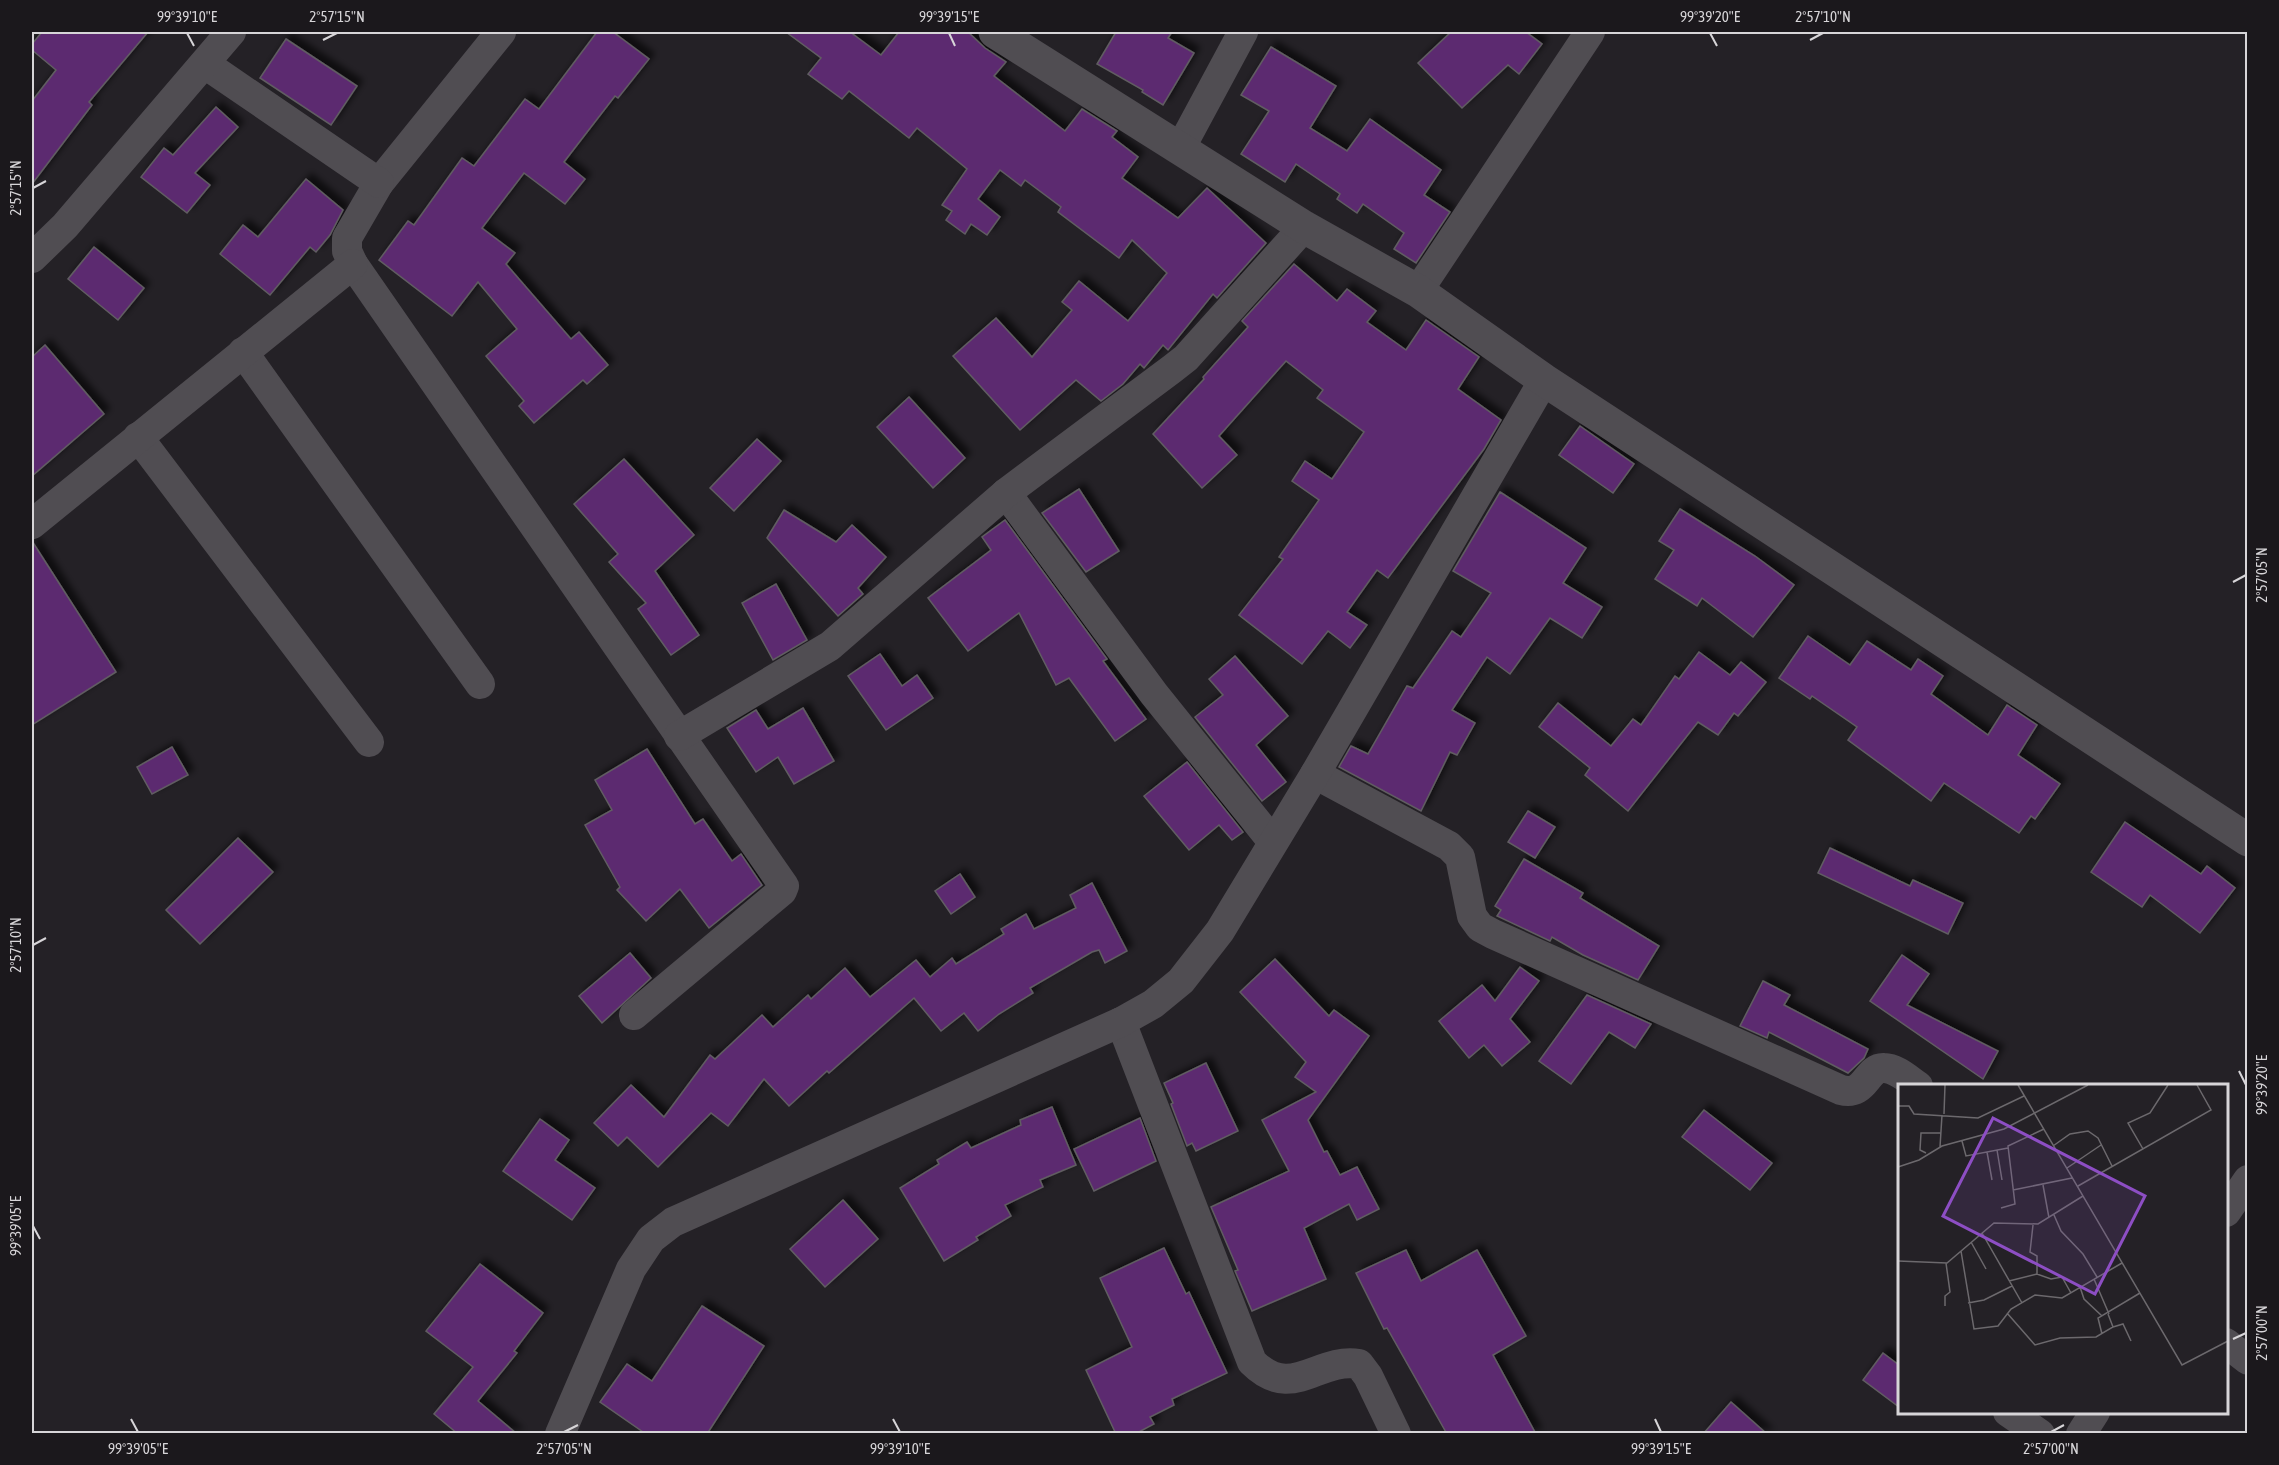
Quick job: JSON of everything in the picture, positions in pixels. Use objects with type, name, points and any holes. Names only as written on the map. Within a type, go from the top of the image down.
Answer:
[{"type":"street","points":[[32,258],[65,226],[231,32]]},
{"type":"street","points":[[501,32],[379,183],[346,238],[347,251],[353,264],[784,889],[634,1015]]},
{"type":"street","points":[[995,32],[1304,227],[1418,291],[1544,380],[2247,840]]},
{"type":"street","points":[[1180,149],[1243,32]]},
{"type":"street","points":[[1418,291],[1590,32]]},
{"type":"street","points":[[205,64],[379,183]]},
{"type":"street","points":[[679,736],[830,646],[1006,493],[1186,358],[1304,227]]},
{"type":"street","points":[[32,524],[353,264]]},
{"type":"street","points":[[243,352],[480,684]]},
{"type":"street","points":[[562,1433],[631,1269],[651,1239],[672,1222],[1122,1022],[1153,1004],[1181,981],[1220,931],[1315,774],[1544,380]]},
{"type":"street","points":[[138,437],[369,742]]},
{"type":"street","points":[[1006,493],[1154,694],[1273,842]]},
{"type":"street","points":[[1315,774],[1449,846],[1460,857],[1472,916],[1480,927],[1493,934],[1841,1090],[1848,1092],[1856,1090],[1876,1070],[1883,1067],[1892,1069],[1915,1084]]},
{"type":"street","points":[[1122,1022],[1252,1362],[1263,1373],[1276,1378],[1298,1379],[1346,1362],[1359,1364],[1368,1376],[1396,1434]]},
{"type":"street","points":[[2228,1209],[2247,1180]]},
{"type":"street","points":[[2228,1345],[2247,1360]]},
{"type":"street","points":[[2010,1414],[2040,1434]]},
{"type":"street","points":[[2081,1434],[2094,1414]]},
{"type":"building","points":[[42,32],[148,32],[89,102],[92,105],[32,184],[32,101],[56,70],[32,50],[32,44]]},
{"type":"building","points":[[597,32],[613,32],[649,59],[618,98],[615,96],[564,162],[585,179],[565,204],[524,173],[482,228],[515,253],[506,264],[571,339],[579,332],[608,365],[587,384],[583,380],[534,423],[519,406],[524,401],[486,356],[517,329],[478,282],[452,316],[379,260],[408,221],[414,225],[462,158],[474,166],[525,99],[539,109]]},
{"type":"building","points":[[786,32],[850,32],[881,55],[899,32],[968,32],[985,48],[1006,62],[994,76],[1065,131],[1082,109],[1117,131],[1112,137],[1138,157],[1122,178],[1178,218],[1207,188],[1266,243],[1217,298],[1213,294],[1168,350],[1163,345],[1144,368],[1140,364],[1123,384],[1101,401],[1076,380],[1020,430],[953,356],[996,318],[1032,357],[1072,310],[1062,302],[1079,281],[1128,321],[1167,273],[1132,240],[1119,258],[1058,212],[1061,207],[1025,180],[1021,186],[1000,170],[978,199],[1000,217],[987,235],[971,224],[965,234],[946,220],[952,211],[942,205],[967,169],[917,128],[909,138],[849,91],[842,99],[808,74],[821,58]]},
{"type":"building","points":[[1116,32],[1172,32],[1168,38],[1194,53],[1163,105],[1142,92],[1143,90],[1097,64]]},
{"type":"building","points":[[1451,32],[1526,32],[1542,44],[1519,74],[1508,65],[1462,108],[1418,63]]},
{"type":"building","points":[[286,39],[357,86],[331,125],[260,78]]},
{"type":"building","points":[[1271,47],[1336,86],[1310,128],[1347,151],[1370,119],[1441,170],[1424,195],[1450,212],[1416,263],[1394,249],[1404,233],[1363,204],[1357,213],[1337,199],[1340,194],[1296,164],[1285,182],[1241,154],[1269,111],[1241,95]]},
{"type":"building","points":[[216,107],[238,127],[195,173],[210,185],[187,213],[141,177],[164,148],[173,155]]},
{"type":"building","points":[[306,179],[343,210],[330,235],[316,252],[310,247],[270,295],[220,254],[243,225],[258,237]]},
{"type":"building","points":[[94,247],[144,288],[118,320],[68,279]]},
{"type":"building","points":[[1294,264],[1337,301],[1347,289],[1376,311],[1367,322],[1406,350],[1426,320],[1479,357],[1458,389],[1501,420],[1484,449],[1388,578],[1377,570],[1347,612],[1367,625],[1350,648],[1328,631],[1302,664],[1239,615],[1283,559],[1279,557],[1319,500],[1292,481],[1305,461],[1332,479],[1364,432],[1317,398],[1323,390],[1286,361],[1219,436],[1237,455],[1202,488],[1153,434],[1248,327],[1242,321]]},
{"type":"building","points":[[45,345],[104,414],[32,476],[32,357]]},
{"type":"building","points":[[909,397],[965,458],[933,488],[877,427]]},
{"type":"building","points":[[1580,426],[1634,464],[1613,493],[1559,455]]},
{"type":"building","points":[[757,439],[781,461],[734,511],[710,488]]},
{"type":"building","points":[[624,459],[694,535],[655,571],[699,635],[671,655],[638,609],[646,603],[609,562],[618,554],[574,504]]},
{"type":"building","points":[[1079,489],[1119,551],[1086,572],[1042,513]]},
{"type":"building","points":[[1500,492],[1586,548],[1563,583],[1602,607],[1582,638],[1550,618],[1510,674],[1487,657],[1452,710],[1475,723],[1457,755],[1450,752],[1421,811],[1339,767],[1351,746],[1368,754],[1407,686],[1413,688],[1452,631],[1461,637],[1491,593],[1453,571]]},
{"type":"building","points":[[1680,509],[1755,556],[1794,585],[1753,637],[1702,598],[1697,606],[1655,579],[1674,550],[1659,541]]},
{"type":"building","points":[[784,510],[836,542],[852,525],[886,557],[858,588],[863,594],[838,616],[767,538]]},
{"type":"building","points":[[1005,520],[1107,659],[1103,661],[1146,719],[1115,741],[1069,678],[1056,685],[1019,613],[968,651],[928,598],[991,550],[982,537]]},
{"type":"building","points":[[32,541],[116,672],[32,725]]},
{"type":"building","points":[[776,584],[807,640],[773,660],[742,603]]},
{"type":"building","points":[[1808,636],[1850,665],[1867,641],[1911,670],[1918,659],[1943,676],[1931,694],[1988,735],[2007,705],[2037,725],[2018,755],[2060,784],[2035,819],[2031,816],[2019,833],[1944,783],[1931,801],[1848,740],[1857,727],[1812,696],[1810,699],[1779,678]]},
{"type":"building","points":[[1699,652],[1730,675],[1741,662],[1766,682],[1738,716],[1734,713],[1718,735],[1698,722],[1628,811],[1585,775],[1590,768],[1539,727],[1558,703],[1611,746],[1633,719],[1641,725],[1675,676],[1679,679]]},
{"type":"building","points":[[880,654],[902,686],[917,675],[933,698],[886,730],[848,676]]},
{"type":"building","points":[[1235,656],[1288,716],[1256,745],[1286,782],[1262,801],[1195,717],[1223,695],[1209,679]]},
{"type":"building","points":[[803,708],[834,761],[794,784],[778,757],[756,772],[727,728],[756,710],[768,729]]},
{"type":"building","points":[[172,747],[188,775],[152,794],[137,767]]},
{"type":"building","points":[[647,749],[695,824],[703,819],[732,861],[741,854],[762,885],[709,928],[680,889],[646,921],[617,890],[620,887],[585,825],[612,810],[595,780]]},
{"type":"building","points":[[1187,762],[1243,832],[1232,840],[1219,825],[1189,850],[1144,796]]},
{"type":"building","points":[[1528,811],[1555,827],[1535,858],[1508,842]]},
{"type":"building","points":[[2125,822],[2201,874],[2207,866],[2235,888],[2200,933],[2150,895],[2142,907],[2091,872]]},
{"type":"building","points":[[238,838],[273,872],[200,944],[166,910]]},
{"type":"building","points":[[1830,848],[1910,886],[1913,880],[1963,903],[1948,934],[1818,873]]},
{"type":"building","points":[[1524,859],[1583,893],[1580,898],[1659,946],[1638,980],[1583,955],[1552,937],[1550,941],[1497,916],[1501,910],[1495,906]]},
{"type":"building","points":[[960,874],[975,897],[951,914],[935,891]]},
{"type":"building","points":[[1092,883],[1127,951],[1105,963],[1099,950],[1092,952],[1030,988],[1033,993],[999,1014],[978,1031],[964,1013],[941,1031],[914,998],[789,1106],[764,1079],[728,1126],[711,1113],[658,1167],[627,1137],[618,1146],[594,1123],[631,1085],[664,1117],[710,1055],[715,1059],[762,1015],[773,1027],[808,995],[811,999],[845,968],[870,997],[916,960],[930,977],[952,958],[956,964],[1004,934],[1001,929],[1026,914],[1034,929],[1076,908],[1070,895]]},
{"type":"building","points":[[630,953],[651,978],[602,1023],[579,996]]},
{"type":"building","points":[[1902,955],[1929,974],[1907,1005],[1998,1051],[1983,1079],[1870,1001]]},
{"type":"building","points":[[1275,959],[1329,1016],[1334,1010],[1369,1036],[1308,1120],[1324,1152],[1327,1151],[1340,1175],[1357,1167],[1379,1209],[1357,1220],[1349,1204],[1304,1228],[1326,1279],[1252,1311],[1235,1271],[1238,1270],[1211,1207],[1289,1171],[1262,1120],[1316,1092],[1295,1077],[1306,1062],[1240,992]]},
{"type":"building","points":[[1520,967],[1539,981],[1510,1019],[1530,1042],[1502,1066],[1484,1045],[1469,1058],[1439,1021],[1482,985],[1495,1001]]},
{"type":"building","points":[[1763,981],[1790,995],[1784,1005],[1868,1049],[1864,1058],[1848,1073],[1769,1032],[1767,1038],[1740,1026]]},
{"type":"building","points":[[1587,995],[1651,1024],[1635,1048],[1609,1032],[1571,1084],[1539,1061]]},
{"type":"building","points":[[1206,1063],[1238,1131],[1196,1151],[1192,1143],[1187,1146],[1164,1083]]},
{"type":"building","points":[[1052,1107],[1076,1165],[1040,1180],[1043,1187],[1005,1205],[1011,1216],[976,1237],[978,1240],[944,1261],[900,1188],[939,1164],[937,1160],[967,1142],[971,1148],[1021,1125],[1020,1120]]},
{"type":"building","points":[[1704,1110],[1772,1163],[1750,1190],[1682,1137]]},
{"type":"building","points":[[1140,1118],[1156,1161],[1094,1191],[1074,1149]]},
{"type":"building","points":[[540,1119],[569,1140],[555,1160],[595,1188],[572,1220],[503,1171]]},
{"type":"building","points":[[843,1200],[878,1239],[825,1287],[790,1249]]},
{"type":"building","points":[[1164,1248],[1186,1294],[1189,1292],[1227,1373],[1172,1399],[1174,1405],[1150,1417],[1154,1424],[1135,1434],[1116,1434],[1086,1370],[1132,1347],[1100,1278]]},
{"type":"building","points":[[1406,1250],[1421,1281],[1477,1250],[1526,1336],[1493,1355],[1536,1434],[1447,1434],[1387,1328],[1384,1329],[1356,1273]]},
{"type":"building","points":[[480,1264],[543,1313],[514,1351],[517,1353],[478,1401],[517,1434],[458,1434],[434,1414],[473,1367],[426,1331]]},
{"type":"building","points":[[702,1306],[764,1346],[707,1434],[646,1434],[600,1402],[627,1364],[652,1381]]},
{"type":"building","points":[[1883,1353],[1898,1364],[1898,1406],[1863,1380]]},
{"type":"building","points":[[1731,1402],[1767,1434],[1703,1434]]}]
